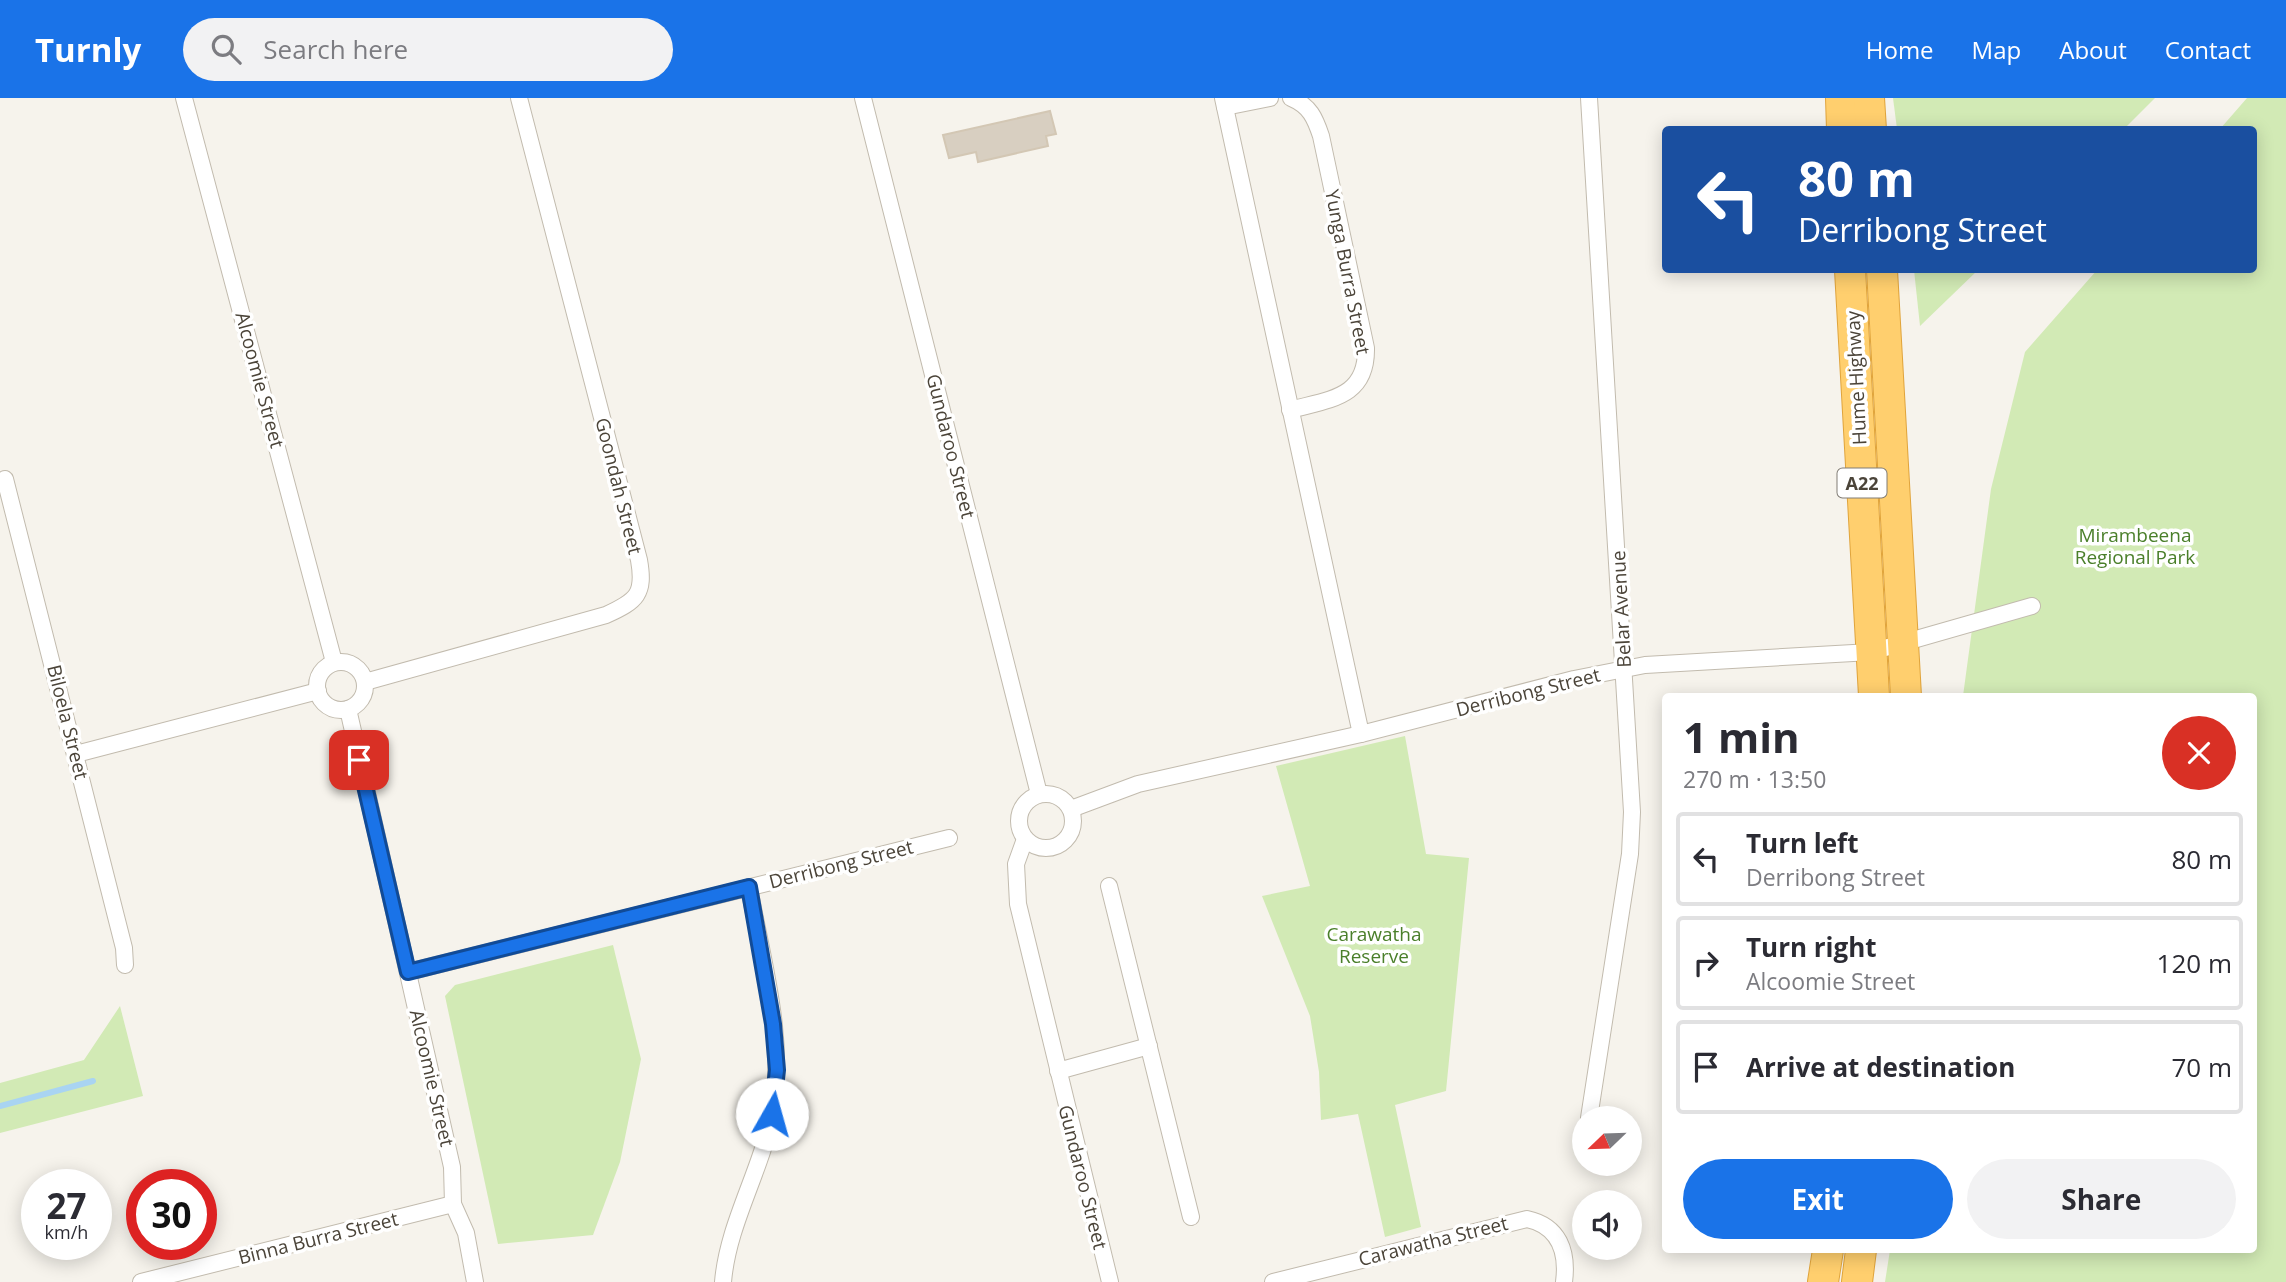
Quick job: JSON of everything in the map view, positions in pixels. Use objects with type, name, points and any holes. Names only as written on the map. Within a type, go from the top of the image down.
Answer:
[{"type":"highway","points":[[1841,98],[1842,126]]},
{"type":"highway","points":[[1868,98],[1871,126]]},
{"type":"highway","name":"Hume Highway","points":[[1850,273],[1874,693]]},
{"type":"highway","name":"Hume Highway","points":[[1882,273],[1906,693]]},
{"type":"highway","points":[[1823,1282],[1828,1253]]},
{"type":"highway","points":[[1857,1282],[1861,1253]]},
{"type":"street","name":"Alcoomie Street","points":[[184,98],[334,662]]},
{"type":"street","name":"Goondah Street","points":[[365,682],[606,615],[625,607],[638,596],[642,579],[639,560],[519,98]]},
{"type":"street","name":"Gundaroo Street","points":[[863,98],[1039,794]]},
{"type":"street","points":[[1270,98],[1224,102],[1361,734]]},
{"type":"street","name":"Yunga Burra Street","points":[[1290,410],[1345,393],[1360,382],[1366,366],[1366,348],[1321,136],[1315,116],[1303,103],[1291,98]]},
{"type":"street","name":"Belar Avenue","points":[[1589,98],[1632,812],[1630,854],[1590,1106]]},
{"type":"street","name":"Biloela Street","points":[[5,479],[124,948],[125,965]]},
{"type":"street","name":"Derribong Street","points":[[1071,809],[1138,784],[1361,734],[1624,669],[1662,663],[1871,652],[2032,606]]},
{"type":"street","points":[[334,662],[350,663],[363,674],[365,682],[360,702],[348,709],[332,708],[321,698],[318,691],[323,670],[334,662]]},
{"type":"street","points":[[76,754],[318,691]]},
{"type":"street","name":"Alcoomie Street","points":[[348,709],[452,1167],[453,1204],[466,1233],[475,1282]]},
{"type":"street","points":[[1039,794],[1058,796],[1071,809],[1073,827],[1070,835],[1057,846],[1040,848],[1025,839],[1020,831],[1020,812],[1031,798],[1039,794]]},
{"type":"street","name":"Derribong Street","points":[[408,972],[949,838]]},
{"type":"street","name":"Gundaroo Street","points":[[1025,839],[1016,864],[1017,904],[1110,1282]]},
{"type":"street","points":[[1109,886],[1191,1217]]},
{"type":"street","points":[[723,1282],[725,1255],[772,1114],[777,1070],[773,1024],[749,887]]},
{"type":"street","points":[[1058,1071],[1149,1046]]},
{"type":"street","name":"Binna Burra Street","points":[[141,1282],[453,1204]]},
{"type":"street","name":"Carawatha Street","points":[[1273,1282],[1527,1219],[1552,1228],[1564,1254],[1564,1282]]},
{"type":"green space","points":[[1893,98],[2155,98],[2127,126],[1897,126]]},
{"type":"green space","name":"Mirambeena Regional Park","points":[[2247,98],[2286,98],[2286,1282],[1885,1282],[1890,1253],[2257,1253],[2257,693],[1963,693],[1991,489],[2025,352],[2094,273],[2257,273],[2257,126],[2223,126]]},
{"type":"green space","points":[[1914,273],[1975,273],[1920,326]]},
{"type":"green space","name":"Carawatha Reserve","points":[[1405,736],[1426,854],[1469,858],[1446,1091],[1395,1105],[1421,1227],[1385,1237],[1358,1114],[1321,1120],[1319,1072],[1310,1016],[1262,896],[1310,886],[1276,766]]},
{"type":"green space","points":[[613,945],[641,1059],[620,1162],[593,1235],[498,1244],[445,996],[455,985]]},
{"type":"green space","points":[[120,1006],[143,1096],[0,1133],[0,1083],[84,1060]]},
{"type":"building","points":[[1050,111],[1056,134],[1046,136],[1048,146],[978,162],[976,152],[949,158],[943,135]]},
{"type":"waterway","points":[[0,1106],[93,1081]]},
{"type":"route","points":[[359,760],[408,972],[749,887],[773,1024],[777,1070],[772,1114]]}]
